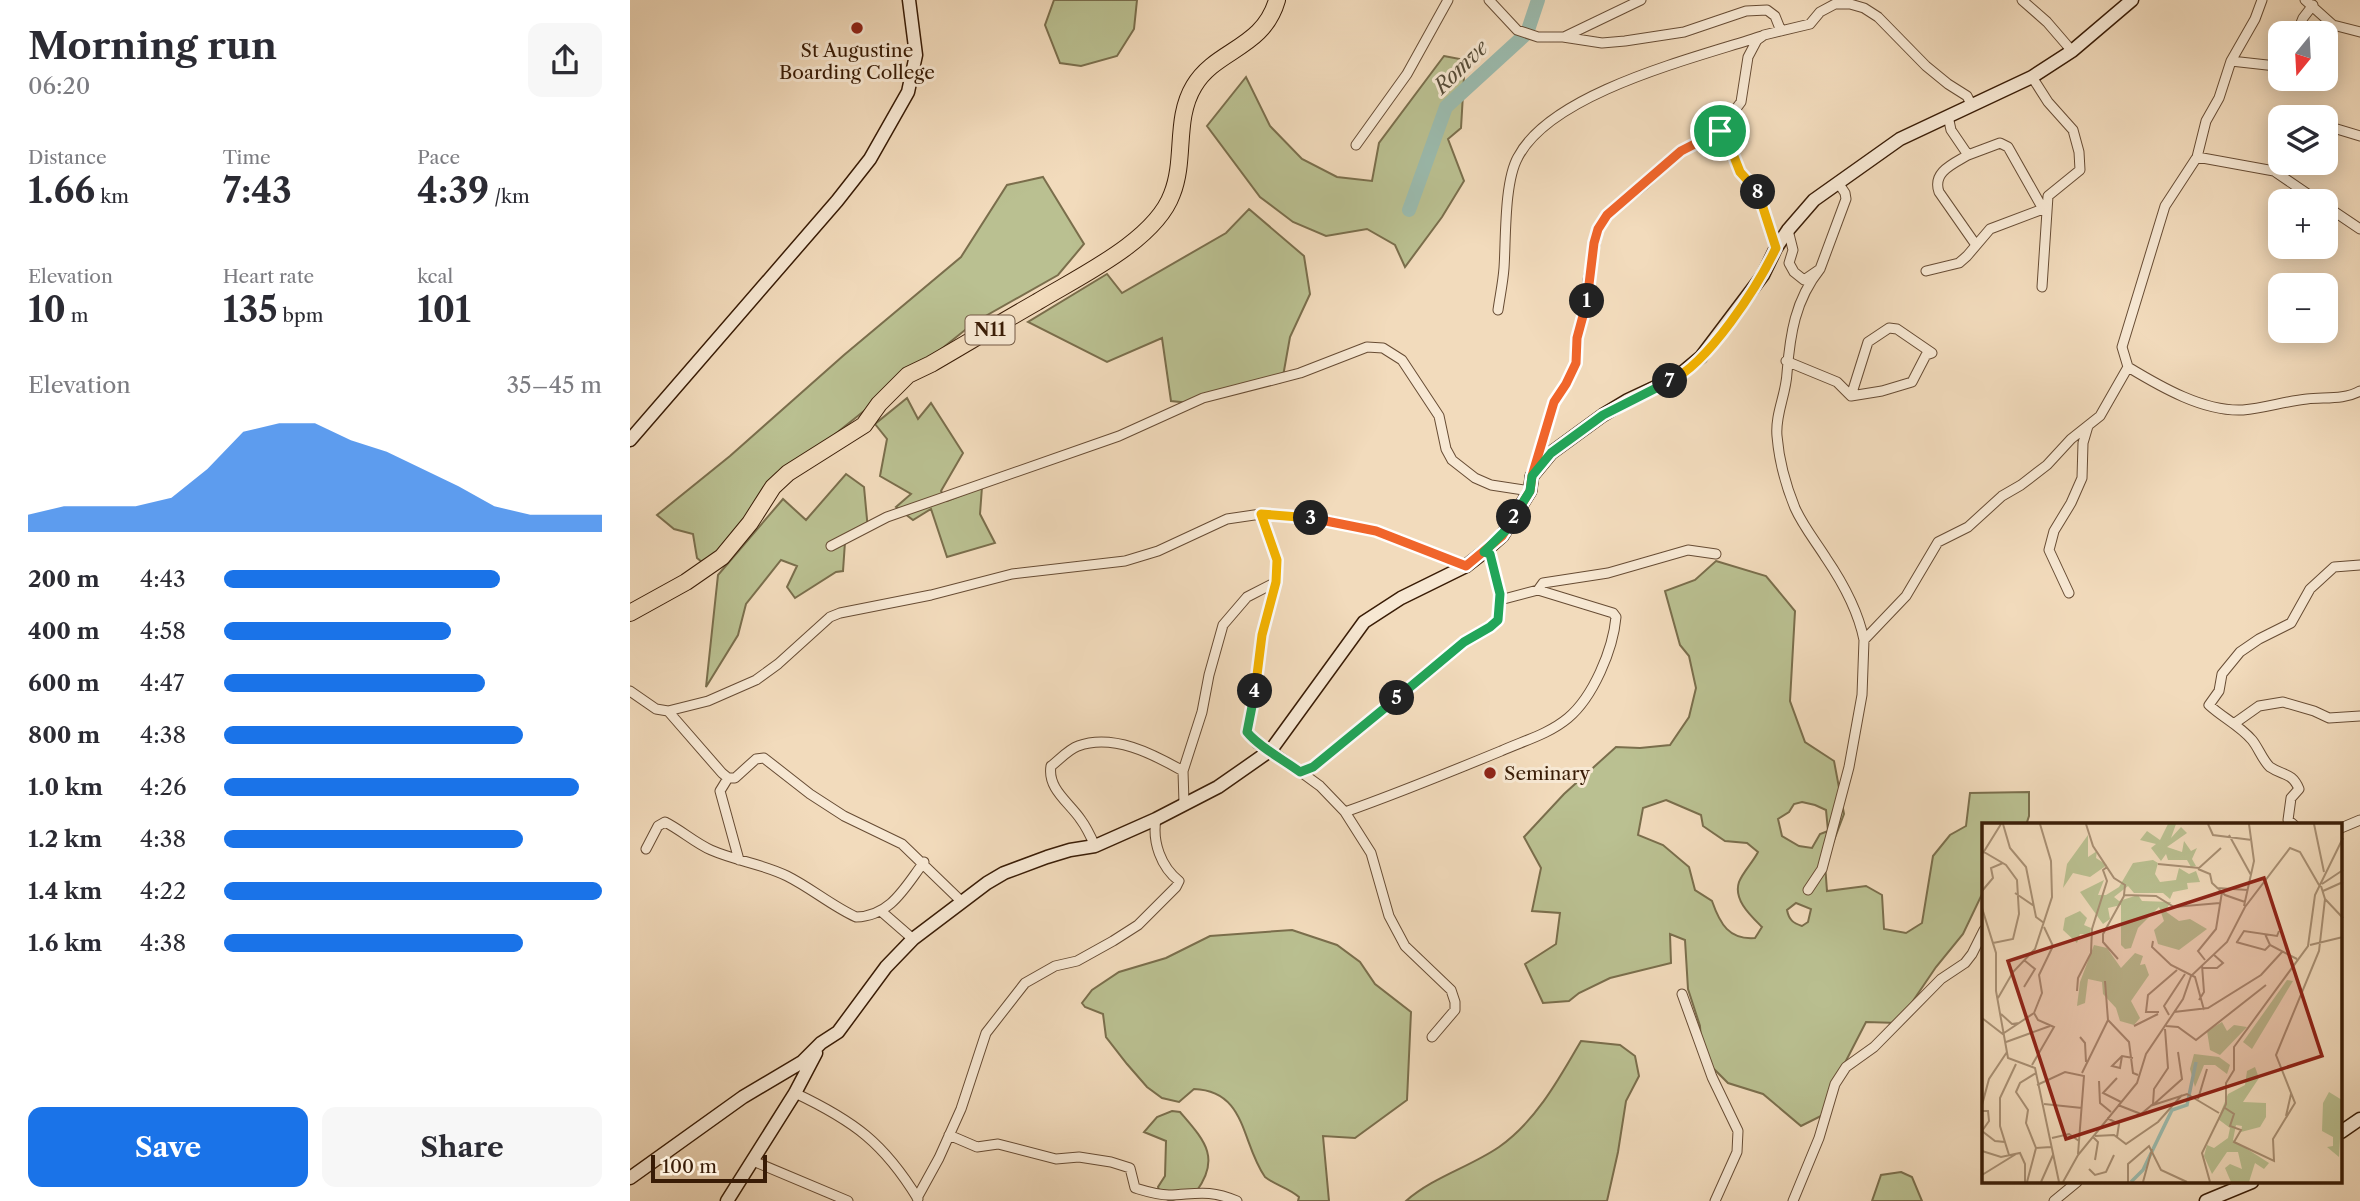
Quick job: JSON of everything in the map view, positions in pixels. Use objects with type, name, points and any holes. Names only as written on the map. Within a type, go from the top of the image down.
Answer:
[{"type":"highway","name":"N11","points":[[630,613],[686,582],[722,557],[750,523],[773,487],[788,473],[864,425],[879,404],[908,375],[1121,252],[1150,227],[1172,196],[1181,159],[1181,121],[1192,88],[1203,72],[1251,41],[1267,22],[1277,0]]},
{"type":"main road","points":[[630,440],[837,201],[870,159],[908,92],[916,55],[909,0]]},
{"type":"main road","points":[[630,1178],[743,1097],[802,1062],[821,1043],[838,1032],[886,967],[913,939],[961,901],[1004,873],[1070,850],[1095,846],[1156,819],[1218,787],[1270,750],[1364,622],[1401,598],[1466,566],[1484,552],[1502,536],[1530,491],[1532,476],[1551,453],[1628,400],[1677,377],[1701,357],[1763,275],[1788,230],[1814,200],[1900,139],[2032,76],[2072,51],[2132,0]]},
{"type":"main road","points":[[727,1201],[795,1093],[821,1043]]},
{"type":"main road","points":[[2343,1131],[2360,1119]]},
{"type":"main road","points":[[2206,1201],[2247,1184]]},
{"type":"street","points":[[1356,145],[1407,74],[1448,0]]},
{"type":"street","points":[[1489,0],[1517,30],[1538,37],[1563,37],[1602,43],[1625,41],[1684,32],[1746,11],[1767,10],[1775,16],[1781,31]]},
{"type":"street","points":[[1563,37],[1641,0]]},
{"type":"street","points":[[2022,0],[2047,22],[2072,51]]},
{"type":"street","points":[[2262,0],[2255,19],[2231,61],[2219,98],[2206,121],[2197,157],[2165,206],[2122,347],[2128,367],[2192,402],[2233,410],[2305,399],[2345,397],[2360,391]]},
{"type":"street","points":[[2302,21],[2309,3],[2333,25],[2360,32]]},
{"type":"street","points":[[1498,310],[1504,269],[1509,193],[1517,158],[1531,138],[1554,117],[1606,90],[1651,72],[1764,35],[1810,24],[1820,12],[1835,4],[1850,4],[1864,8],[1887,25],[1926,66],[1967,96],[1972,104]]},
{"type":"street","points":[[1532,476],[1554,402],[1576,363],[1577,338],[1587,306],[1588,280],[1598,229],[1607,215],[1681,151],[1720,131],[1741,102],[1748,57],[1757,40],[1764,35]]},
{"type":"street","points":[[2231,61],[2268,65]]},
{"type":"street","points":[[1926,271],[1959,262],[1990,229],[2043,209],[2049,196],[2080,170],[2079,152],[2073,130],[2048,102],[2032,76]]},
{"type":"street","points":[[1948,116],[1951,130],[1968,155]]},
{"type":"street","points":[[2338,129],[2360,136]]},
{"type":"street","points":[[1720,131],[1740,172],[1757,188],[1776,248]]},
{"type":"street","points":[[1976,245],[1937,184],[1947,167],[1968,155],[2004,144],[2043,209]]},
{"type":"street","points":[[2197,157],[2274,171],[2300,189]]},
{"type":"street","points":[[1808,890],[1822,869],[1849,767],[1863,695],[1864,640],[1848,592],[1796,509],[1776,435],[1796,311],[1808,284],[1819,269],[1846,199],[1839,184]]},
{"type":"street","points":[[2042,287],[2049,196]]},
{"type":"street","points":[[2338,214],[2360,229]]},
{"type":"street","points":[[1788,230],[1793,250],[1789,263],[1794,272],[1804,280],[1819,269]]},
{"type":"street","points":[[1889,328],[1897,329],[1932,353],[1926,355],[1912,382],[1851,396],[1868,342],[1889,328]]},
{"type":"street","points":[[831,546],[887,517],[1119,436],[1203,398],[1300,373],[1367,347],[1383,348],[1402,360],[1438,416],[1446,449],[1452,460],[1475,478],[1491,485],[1530,491]]},
{"type":"street","points":[[1786,361],[1838,382],[1851,396]]},
{"type":"street","points":[[1864,640],[1906,596],[1938,542],[1968,527],[2002,496],[2047,465],[2071,439],[2100,416],[2128,367]]},
{"type":"street","points":[[2069,593],[2049,550],[2054,531],[2082,478],[2083,443],[2088,426]]},
{"type":"street","points":[[630,691],[656,709],[668,711],[708,701],[756,680],[830,617],[840,613],[930,595],[1012,574],[1125,561],[1158,551],[1227,519],[1261,514],[1331,521],[1376,531],[1466,566]]},
{"type":"street","points":[[1261,514],[1277,560],[1276,582],[1262,635],[1247,732],[1257,744],[1270,750],[1320,786],[1345,812],[1371,853],[1389,916],[1405,946],[1451,990],[1455,1002],[1455,1010],[1432,1037]]},
{"type":"street","points":[[1538,590],[1544,583],[1608,573],[1688,550],[1716,554]]},
{"type":"street","points":[[1300,772],[1313,767],[1464,642],[1498,620],[1500,600],[1490,554],[1484,552]]},
{"type":"street","points":[[2292,823],[2288,820],[2291,799],[2299,789],[2295,781],[2269,766],[2255,744],[2235,723],[2209,705],[2219,691],[2222,674],[2240,652],[2291,623],[2310,589],[2334,567],[2360,565]]},
{"type":"street","points":[[1184,803],[1183,771],[1202,712],[1223,625],[1247,597],[1276,582]]},
{"type":"street","points":[[1345,812],[1464,767],[1546,732],[1569,717],[1591,692],[1616,618],[1613,613],[1538,590],[1500,600]]},
{"type":"street","points":[[2235,723],[2259,706],[2283,702],[2329,718],[2360,716]]},
{"type":"street","points":[[668,711],[728,778],[735,778],[757,759],[764,758],[810,794],[844,816],[902,844],[961,901]]},
{"type":"street","points":[[1095,846],[1081,819],[1059,795],[1051,766],[1077,746],[1098,743],[1127,745],[1157,756],[1183,771]]},
{"type":"street","points":[[728,778],[720,791],[738,860]]},
{"type":"street","points":[[918,1199],[961,1109],[986,1033],[1025,983],[1055,966],[1077,961],[1113,941],[1138,925],[1176,887],[1179,881],[1170,874],[1158,851],[1154,833],[1156,819]]},
{"type":"street","points":[[2343,827],[2360,820]]},
{"type":"street","points":[[646,849],[659,826],[665,822],[705,847],[789,877],[856,917],[882,912],[890,906],[923,862]]},
{"type":"street","points":[[882,912],[913,939]]},
{"type":"street","points":[[1793,1201],[1819,1138],[1835,1084],[1846,1067],[1874,1047],[1941,979],[1965,963],[1982,934]]},
{"type":"street","points":[[1682,994],[1712,1077],[1738,1132],[1737,1152],[1715,1201]]},
{"type":"street","points":[[795,1093],[838,1114],[869,1136],[903,1175],[918,1199]]},
{"type":"street","points":[[949,1135],[977,1146],[998,1144],[1056,1158],[1079,1157],[1111,1162],[1130,1168],[1135,1188],[1147,1192],[1168,1195],[1211,1192],[1237,1201]]},
{"type":"street","points":[[753,1161],[848,1201]]},
{"type":"street","points":[[2054,1201],[2075,1184]]},
{"type":"green space","points":[[1054,0],[1137,0],[1134,29],[1117,56],[1081,66],[1060,63],[1045,25]]},
{"type":"green space","points":[[1444,56],[1465,60],[1461,128],[1448,139],[1464,181],[1442,217],[1405,267],[1395,245],[1367,229],[1326,236],[1293,222],[1260,197],[1207,126],[1246,77],[1270,126],[1302,159],[1337,177],[1372,181],[1379,143]]},
{"type":"green space","points":[[1043,177],[1084,244],[1058,275],[975,322],[768,488],[708,567],[697,558],[693,534],[674,529],[657,515],[730,456],[844,355],[961,257],[1007,185]]},
{"type":"green space","points":[[1249,209],[1304,256],[1310,294],[1290,337],[1282,382],[1190,403],[1171,401],[1162,338],[1107,362],[1028,322],[1107,274],[1122,293],[1226,233]]},
{"type":"green space","points":[[907,398],[918,419],[931,403],[963,453],[941,491],[947,501],[982,487],[980,514],[995,543],[947,557],[931,509],[913,520],[896,507],[911,494],[880,476],[887,439],[875,424]]},
{"type":"green space","points":[[846,474],[864,487],[868,530],[845,542],[843,571],[836,572],[795,598],[787,587],[797,566],[781,560],[746,604],[738,635],[706,687],[718,575],[783,499],[806,520]]},
{"type":"green space","points":[[1716,561],[1766,576],[1795,611],[1790,701],[1805,742],[1834,761],[1844,814],[1825,864],[1827,891],[1866,886],[1882,895],[1884,929],[1906,933],[1922,923],[1933,856],[1950,835],[1966,826],[1970,793],[2029,792],[2027,823],[1982,823],[1982,894],[1963,934],[1936,967],[1898,1023],[1866,1022],[1833,1086],[1823,1115],[1801,1126],[1763,1094],[1728,1083],[1702,1057],[1700,1026],[1688,989],[1685,940],[1670,934],[1671,963],[1610,978],[1569,1001],[1543,1003],[1525,964],[1556,944],[1560,913],[1532,911],[1541,868],[1524,837],[1564,794],[1616,747],[1670,745],[1689,717],[1696,688],[1689,656],[1680,645],[1665,591],[1695,580]],"holes":[[[1666,800],[1701,815],[1703,826],[1725,841],[1747,843],[1758,852],[1741,878],[1738,889],[1744,907],[1762,927],[1755,938],[1738,936],[1727,929],[1718,917],[1712,901],[1695,890],[1689,867],[1663,845],[1638,835],[1643,808]],[[1802,802],[1826,810],[1828,831],[1820,834],[1812,848],[1799,846],[1782,836],[1778,819],[1789,812],[1794,804]],[[1796,903],[1811,909],[1808,922],[1802,926],[1790,919],[1787,910]]]},
{"type":"green space","points":[[1292,930],[1337,945],[1360,962],[1375,984],[1411,1012],[1407,1100],[1355,1138],[1323,1136],[1329,1201],[1298,1201],[1299,1197],[1295,1194],[1265,1177],[1240,1121],[1224,1099],[1211,1092],[1194,1089],[1179,1102],[1162,1098],[1147,1087],[1106,1037],[1103,1014],[1085,1007],[1082,1003],[1092,990],[1119,972],[1166,958],[1210,936]]},
{"type":"green space","points":[[1581,1041],[1620,1045],[1635,1056],[1639,1076],[1626,1101],[1607,1201],[1406,1201],[1428,1185],[1488,1154],[1512,1137],[1546,1098]]},
{"type":"green space","points":[[1172,1111],[1180,1112],[1202,1140],[1208,1158],[1208,1169],[1196,1192],[1170,1201],[1161,1196],[1158,1187],[1165,1176],[1166,1141],[1144,1132],[1157,1117]]},
{"type":"green space","points":[[1901,1172],[1912,1177],[1922,1201],[1872,1201],[1881,1175]]},
{"type":"waterway","name":"Romve","points":[[1409,210],[1446,107],[1527,33],[1538,0]]},
{"type":"place","name":"St Augustine Boarding College","points":[[857,28]]},
{"type":"place","name":"Seminary","points":[[1490,773]]},
{"type":"route","points":[[1720,131],[1681,151],[1607,215],[1598,229],[1588,280],[1587,306],[1577,338],[1576,363],[1554,402],[1532,476],[1530,491],[1502,536],[1484,552],[1466,566],[1444,559],[1405,540],[1376,531],[1331,521],[1261,514],[1277,560],[1276,582],[1262,635],[1247,732],[1257,744],[1268,747],[1300,772],[1313,767],[1464,642],[1498,620],[1500,594],[1490,554],[1484,552],[1502,536],[1517,513],[1530,491],[1532,476],[1551,453],[1603,415],[1677,377],[1701,357],[1721,333],[1763,275],[1776,248],[1757,188],[1740,172],[1720,131]]}]
